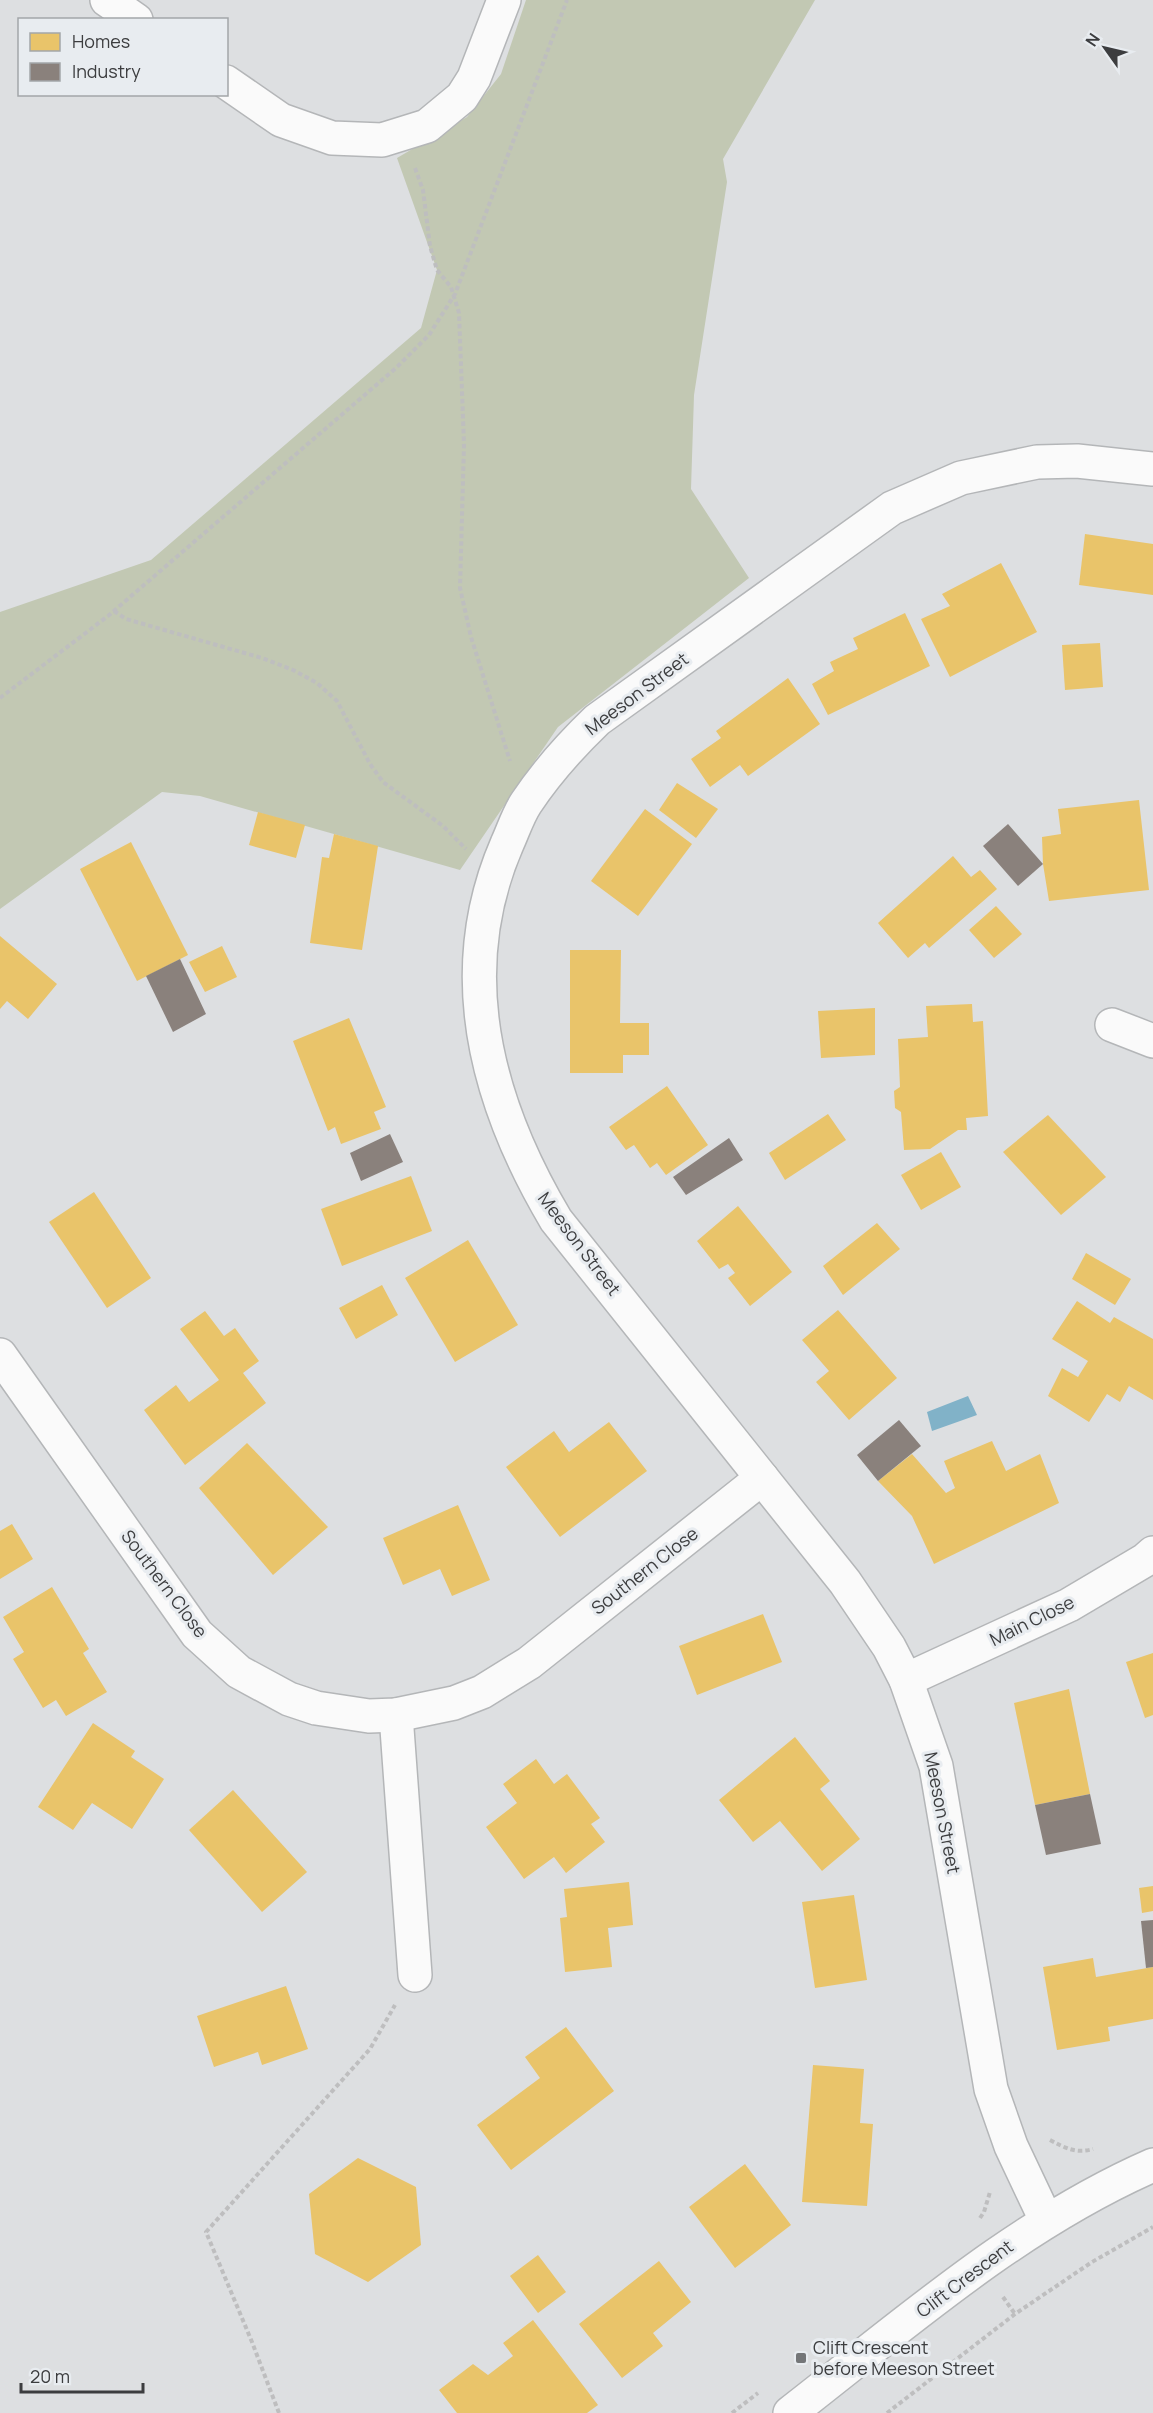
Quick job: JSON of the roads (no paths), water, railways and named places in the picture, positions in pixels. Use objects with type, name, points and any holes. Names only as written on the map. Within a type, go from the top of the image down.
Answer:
[{"type":"street","points":[[107,0],[133,18]]},
{"type":"street","points":[[228,83],[281,120],[332,138],[382,140],[428,126],[462,97],[474,78],[504,0]]},
{"type":"street","name":"Meeson Street","points":[[1046,2220],[1011,2146],[990,2089],[936,1766],[906,1680],[889,1647],[845,1582],[556,1220],[534,1183],[501,1105],[488,1054],[479,986],[485,909],[495,873],[525,805],[570,746],[597,720],[892,508],[961,478],[1037,462],[1077,461],[1153,469]]},
{"type":"street","points":[[1112,1025],[1153,1041]]},
{"type":"street","name":"Southern Close","points":[[0,1355],[197,1634],[239,1672],[289,1699],[316,1708],[369,1716],[396,1715],[454,1703],[482,1692],[530,1663],[762,1478]]},
{"type":"street","name":"Main Close","points":[[906,1680],[1069,1605],[1153,1553]]},
{"type":"street","points":[[396,1715],[415,1975]]},
{"type":"street","name":"Clift Crescent","points":[[790,2413],[981,2266],[1046,2220],[1116,2181],[1153,2165]]},
{"type":"water","points":[[968,1396],[977,1415],[932,1431],[927,1412]]},
{"type":"place","name":"Clift Crescent before Meeson Street","points":[[801,2358]]}]
